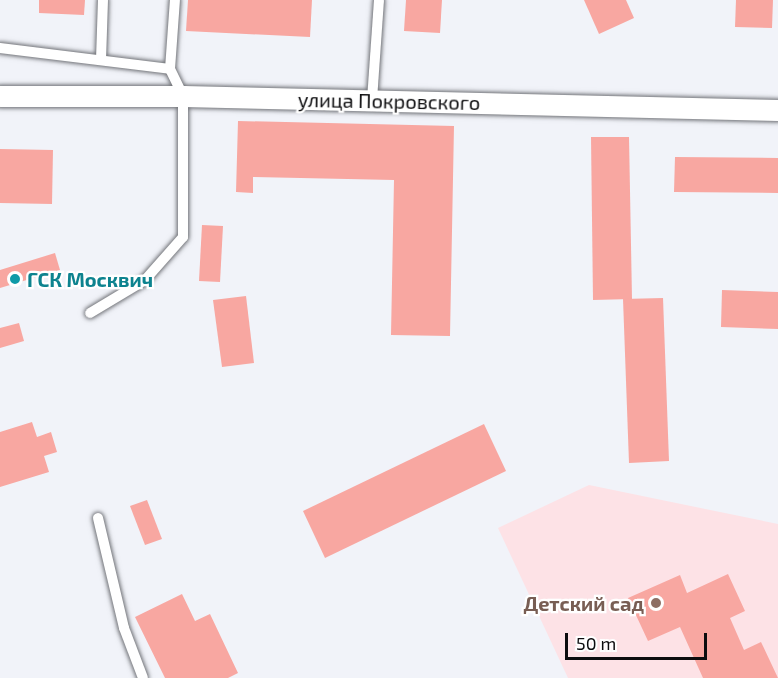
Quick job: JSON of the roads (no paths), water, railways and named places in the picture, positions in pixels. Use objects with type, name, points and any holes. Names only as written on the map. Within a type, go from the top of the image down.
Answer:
[{"type":"street","name":"улица Покровского","points":[[0,96],[183,96],[778,110]]},
{"type":"lane","points":[[101,60],[103,0]]},
{"type":"lane","points":[[90,313],[145,280],[183,237],[183,96],[170,69],[174,0]]},
{"type":"lane","points":[[372,100],[379,0]]},
{"type":"lane","points":[[0,48],[170,69]]},
{"type":"lane","points":[[99,518],[124,628],[143,678]]},
{"type":"place","name":"ГСК Москвич","points":[[15,279]]},
{"type":"place","name":"Детский сад","points":[[656,603]]}]
